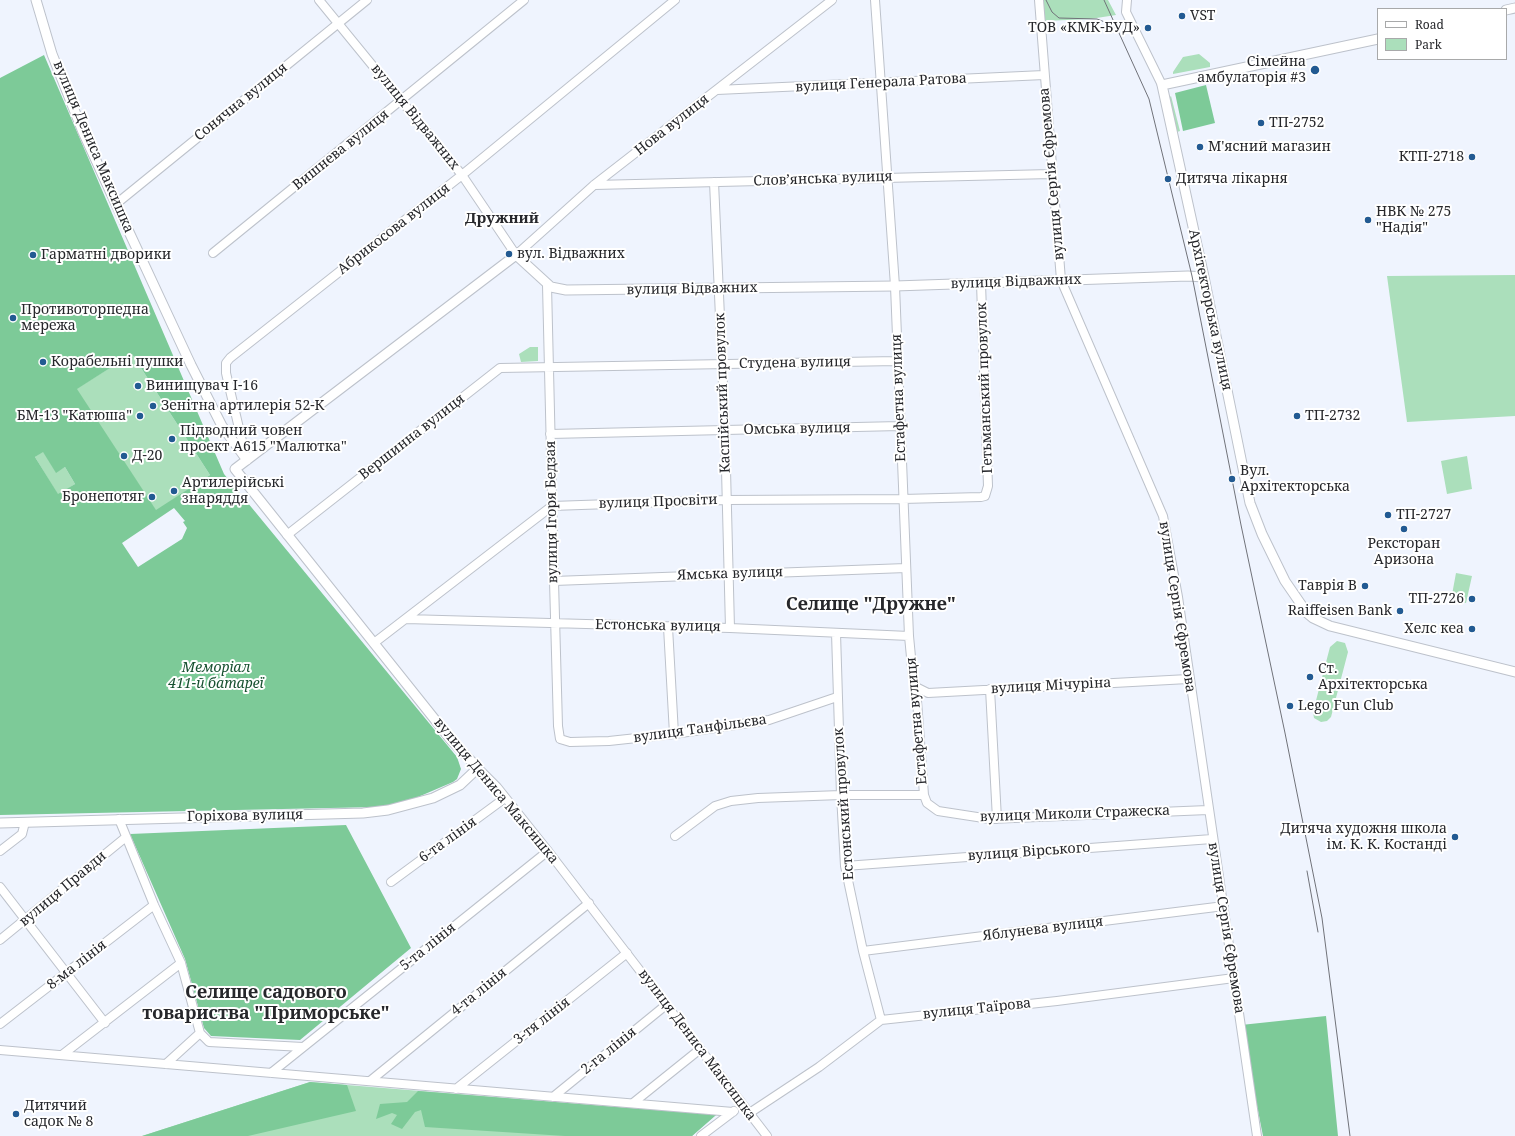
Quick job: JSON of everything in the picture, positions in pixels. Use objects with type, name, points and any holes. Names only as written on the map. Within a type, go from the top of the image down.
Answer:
[{"type":"street","name":"вулиця Дениса Максишка","points":[[36,0],[52,54],[83,132],[116,204],[222,426],[247,460],[235,469],[452,741],[505,798],[548,851],[748,1114],[767,1136]]},
{"type":"street","name":"вулиця Відважних","points":[[319,0],[462,175],[516,255],[547,285],[557,289],[719,290],[895,286],[1188,276],[1204,277]]},
{"type":"street","name":"Сонячна вулиця","points":[[116,204],[367,0]]},
{"type":"street","name":"Вишнева вулиця","points":[[213,253],[524,0]]},
{"type":"street","name":"Абрикосова вулиця","points":[[247,460],[226,373],[226,363],[462,175],[675,0]]},
{"type":"street","name":"Нова вулиця","points":[[516,255],[594,185],[832,0]]},
{"type":"street","name":"Естафетна вулиця","points":[[875,0],[895,286],[902,499],[909,636],[912,678],[916,687],[924,795]]},
{"type":"street","name":"вулиця Сергія Єфремова","points":[[1039,0],[1051,174],[1061,280],[1163,516],[1178,597],[1188,679],[1212,839],[1224,906],[1257,1136]]},
{"type":"street","points":[[1126,0],[1126,12],[1162,85],[1377,39]]},
{"type":"street","name":"вулиця Генерала Ратова","points":[[717,90],[1044,75]]},
{"type":"street","name":"Архітекторська вулиця","points":[[1162,85],[1204,277],[1250,503],[1262,534],[1285,581],[1307,613],[1330,626],[1515,672]]},
{"type":"street","name":"Словʼянська вулиця","points":[[594,185],[1051,174]]},
{"type":"street","name":"Каспійський провулок","points":[[714,182],[725,430],[730,628]]},
{"type":"street","points":[[247,460],[516,255]]},
{"type":"street","name":"Гетьманський провулок","points":[[981,283],[987,492]]},
{"type":"street","name":"вулиця Ігоря Бедзая","points":[[547,285],[558,726],[560,739]]},
{"type":"street","name":"Студена вулиця","points":[[548,366],[898,361]]},
{"type":"street","name":"Вершинна вулиця","points":[[287,535],[500,368],[548,366]]},
{"type":"street","name":"Омська вулиця","points":[[550,434],[900,426]]},
{"type":"street","name":"вулиця Просвіти","points":[[552,506],[727,500],[981,497],[987,492]]},
{"type":"street","points":[[374,643],[552,506]]},
{"type":"street","name":"Ямська вулиця","points":[[554,581],[906,568]]},
{"type":"street","name":"Естонська вулиця","points":[[406,619],[730,628],[909,636]]},
{"type":"street","points":[[668,627],[674,734]]},
{"type":"street","name":"Естонський провулок","points":[[836,633],[837,697],[845,866],[863,951],[881,1020]]},
{"type":"street","name":"вулиця Мічуріна","points":[[916,687],[928,693],[1188,679]]},
{"type":"street","points":[[990,689],[997,819]]},
{"type":"street","name":"вулиця Танфільєва","points":[[560,739],[570,742],[608,741],[674,734],[769,720],[837,697]]},
{"type":"street","name":"Горіхова вулиця","points":[[0,823],[363,813],[388,810],[426,800],[450,791],[468,778],[478,768]]},
{"type":"street","points":[[675,836],[707,811],[722,803],[758,798],[841,795],[924,795]]},
{"type":"street","name":"вулиця Миколи Стражеска","points":[[924,795],[927,803],[938,811],[997,819],[1208,810]]},
{"type":"street","name":"6-та лінія","points":[[391,882],[505,798]]},
{"type":"street","points":[[118,819],[154,906],[181,963],[200,1033],[210,1042],[303,1047]]},
{"type":"street","points":[[0,851],[22,834],[25,822]]},
{"type":"street","name":"вулиця Правди","points":[[0,940],[126,837]]},
{"type":"street","name":"вулиця Вірського","points":[[845,866],[1212,839]]},
{"type":"street","name":"5-та лінія","points":[[271,1073],[548,851]]},
{"type":"street","points":[[0,887],[105,1023]]},
{"type":"street","name":"4-та лінія","points":[[370,1082],[589,903]]},
{"type":"street","name":"8-ма лінія","points":[[0,1024],[154,906]]},
{"type":"street","name":"Яблунева вулиця","points":[[863,951],[1224,906]]},
{"type":"street","name":"3-тя лінія","points":[[456,1089],[627,953]]},
{"type":"street","points":[[62,1055],[181,963]]},
{"type":"street","name":"вулиця Таїрова","points":[[881,1020],[1057,1001],[1234,978]]},
{"type":"street","name":"2-га лінія","points":[[553,1097],[666,1005]]},
{"type":"street","points":[[748,1114],[819,1066],[881,1020]]},
{"type":"street","points":[[166,1064],[200,1033]]},
{"type":"street","points":[[0,1050],[733,1112]]},
{"type":"street","points":[[633,1103],[699,1050]]},
{"type":"street","points":[[701,1136],[742,1105]]},
{"type":"green space","points":[[1043,0],[1108,0],[1116,15],[1090,19],[1044,21]]},
{"type":"green space","points":[[1199,54],[1210,63],[1210,67],[1173,74],[1183,57]]},
{"type":"green space","name":"Меморіал 411-й батареї","points":[[44,55],[224,474],[457,757],[461,769],[457,779],[453,782],[418,797],[399,803],[377,807],[0,815],[0,78]],"holes":[[[132,354],[210,475],[156,510],[77,389]],[[43,452],[56,473],[65,467],[75,484],[58,494],[35,457]],[[174,508],[185,521],[183,522],[187,528],[182,539],[138,567],[122,543]]]},
{"type":"green space","points":[[1206,85],[1215,123],[1183,131],[1175,93]]},
{"type":"green space","points":[[1171,96],[1180,131],[1177,132],[1169,98]]},
{"type":"green space","points":[[1515,275],[1515,416],[1407,422],[1387,276]]},
{"type":"green space","points":[[530,347],[538,347],[538,361],[521,362],[519,354]]},
{"type":"green space","points":[[132,354],[210,475],[156,511],[76,389]]},
{"type":"green space","points":[[43,451],[56,472],[65,467],[75,484],[58,495],[35,457]]},
{"type":"green space","points":[[1467,456],[1472,489],[1447,494],[1441,461]]},
{"type":"green space","points":[[1456,573],[1472,576],[1466,603],[1451,600]]},
{"type":"green space","points":[[1337,641],[1345,643],[1348,652],[1331,717],[1327,721],[1321,722],[1314,718],[1313,712],[1330,647]]},
{"type":"green space","points":[[346,825],[411,948],[300,1040],[211,1036],[204,1028],[185,959],[130,834]]},
{"type":"green space","points":[[1326,1016],[1338,1136],[1263,1136],[1241,1025]]},
{"type":"green space","points":[[310,1082],[716,1115],[692,1136],[142,1136]]},
{"type":"green space","points":[[310,1082],[347,1085],[356,1111],[248,1136],[142,1136]]},
{"type":"green space","points":[[418,1091],[716,1115],[692,1136],[565,1136],[425,1127],[421,1110],[415,1112],[402,1129],[391,1124],[397,1115],[392,1113],[376,1119],[380,1104],[407,1102]]},
{"type":"tram line","points":[[1046,0],[1052,12],[1059,18],[1097,19],[1110,24],[1116,29]]},
{"type":"tram line","points":[[1104,0],[1149,99],[1192,276],[1241,525],[1322,918],[1350,1136]]},
{"type":"tram line","points":[[1307,871],[1318,932]]},
{"type":"place","name":"VST","points":[[1182,16]]},
{"type":"place","name":"ТОВ «КМК-БУД»","points":[[1148,28]]},
{"type":"place","name":"Сімейна амбулаторія #3","points":[[1315,70]]},
{"type":"place","name":"ТП-2752","points":[[1261,123]]},
{"type":"place","name":"М'ясний магазин","points":[[1200,147]]},
{"type":"place","name":"КТП-2718","points":[[1472,157]]},
{"type":"place","name":"Дитяча лікарня","points":[[1168,179]]},
{"type":"place","name":"НВК № 275 \"Надія\"","points":[[1368,220]]},
{"type":"place","name":"вул. Відважних","points":[[509,254]]},
{"type":"place","name":"Гарматні дворики","points":[[33,255]]},
{"type":"place","name":"Противоторпедна мережа","points":[[13,318]]},
{"type":"place","name":"Корабельні пушки","points":[[43,362]]},
{"type":"place","name":"Винищувач І-16","points":[[138,386]]},
{"type":"place","name":"Зенітна артилерія 52-К","points":[[153,406]]},
{"type":"place","name":"БМ-13 \"Катюша\"","points":[[140,416]]},
{"type":"place","name":"ТП-2732","points":[[1297,416]]},
{"type":"place","name":"Підводний човен проект А615 \"Малютка\"","points":[[172,439]]},
{"type":"place","name":"Д-20","points":[[124,456]]},
{"type":"place","name":"Вул. Архітекторська","points":[[1232,479]]},
{"type":"place","name":"Артилерійські знаряддя","points":[[174,491]]},
{"type":"place","name":"Бронепотяг","points":[[152,497]]},
{"type":"place","name":"ТП-2727","points":[[1388,515]]},
{"type":"place","name":"Рексторан Аризона","points":[[1404,529]]},
{"type":"place","name":"Таврія В","points":[[1365,586]]},
{"type":"place","name":"ТП-2726","points":[[1472,599]]},
{"type":"place","name":"Raiffeisen Bank","points":[[1400,611]]},
{"type":"place","name":"Хелс кеа","points":[[1472,629]]},
{"type":"place","name":"Ст. Архітекторська","points":[[1310,677]]},
{"type":"place","name":"Lego Fun Club","points":[[1290,706]]},
{"type":"place","name":"Дитяча художня школа ім. К. К. Костанді","points":[[1455,837]]},
{"type":"place","name":"Дитячий садок № 8","points":[[16,1114]]},
{"type":"district","name":"Дружний","points":[[502,219]]},
{"type":"district","name":"Селище \"Дружне\"","points":[[871,605]]},
{"type":"district","name":"Селище садового товариства \"Приморське\"","points":[[266,1003]]}]
